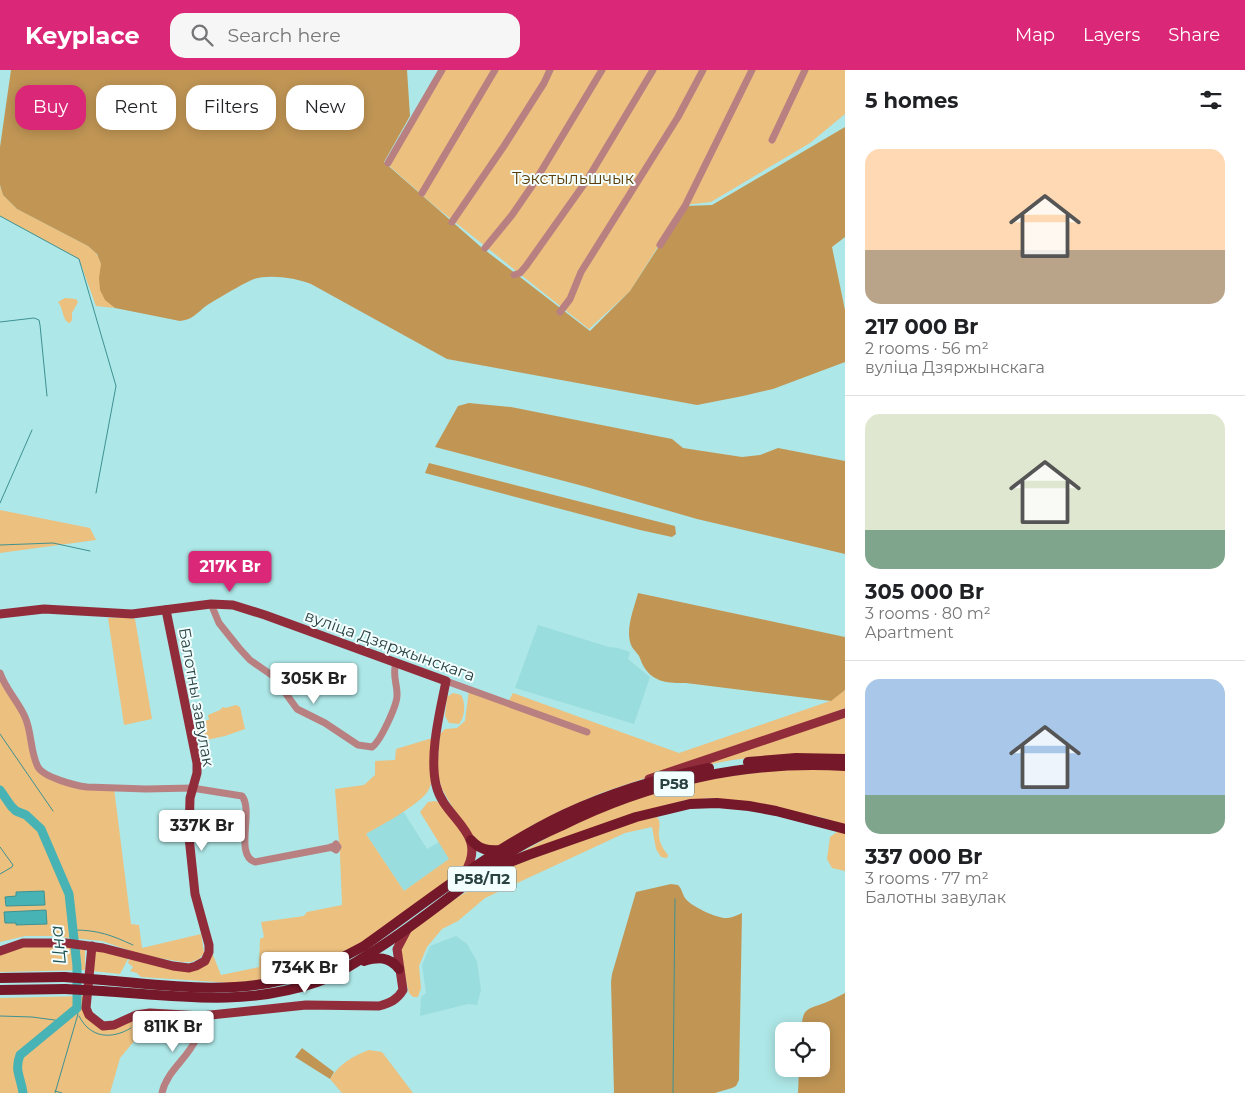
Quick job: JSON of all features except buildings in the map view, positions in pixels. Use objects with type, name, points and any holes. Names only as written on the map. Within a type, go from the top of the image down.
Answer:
[{"type":"highway","name":"Р58","points":[[0,978],[64,977],[216,988],[244,986],[285,979],[309,972],[364,946],[502,850],[564,814],[625,790],[687,772],[745,762],[796,758],[845,759]]},
{"type":"highway","name":"Р58","points":[[0,990],[66,989],[221,999],[261,996],[320,981],[354,964],[407,930],[515,850],[572,820],[633,795],[696,778],[746,769],[790,766],[845,766]]},
{"type":"highway","name":"Р58/П2","points":[[438,907],[510,862],[636,817],[690,804],[717,803],[749,806],[845,829]]},
{"type":"highway","points":[[471,840],[477,846],[486,850],[502,850]]},
{"type":"highway","points":[[354,964],[384,958],[394,963],[399,969]]},
{"type":"main road","name":"вуліца Дзяржынскага","points":[[0,614],[44,609],[132,614],[211,604],[244,608],[446,681]]},
{"type":"main road","name":"Балотны завулак","points":[[0,951],[23,943],[66,943],[110,949],[165,965],[183,967],[196,966],[207,956],[210,945],[195,894],[188,819],[197,763],[166,610]]},
{"type":"main road","points":[[446,681],[437,738],[436,782],[444,802],[471,840],[473,857],[463,876]]},
{"type":"main road","points":[[625,790],[651,778],[845,713]]},
{"type":"main road","points":[[87,946],[86,1008],[89,1015],[103,1026],[114,1025],[136,1015],[150,1013],[201,1016],[306,1005],[379,1006],[389,1003],[400,996],[403,990],[397,949],[407,930]]},
{"type":"street","points":[[388,163],[442,70]]},
{"type":"street","points":[[422,193],[495,70]]},
{"type":"street","points":[[452,222],[544,83],[550,70]]},
{"type":"street","points":[[484,248],[512,215],[534,183],[602,70]]},
{"type":"street","points":[[514,275],[520,273],[526,266],[587,180],[653,70]]},
{"type":"street","points":[[560,312],[570,300],[581,272],[678,117],[703,70]]},
{"type":"street","points":[[660,245],[685,206],[752,70]]},
{"type":"street","points":[[772,140],[805,70]]},
{"type":"street","points":[[211,604],[224,631],[246,657],[273,676],[293,705],[363,747],[372,747],[378,742],[396,702],[398,693],[394,670],[396,663]]},
{"type":"street","name":"Балотны завулак","points":[[0,673],[4,685],[26,718],[37,766],[46,774],[78,786],[192,788]]},
{"type":"street","name":"вуліца Дзяржынскага","points":[[446,681],[587,732]]},
{"type":"street","points":[[192,788],[242,796],[247,806],[244,841],[247,857],[250,861],[260,862],[331,847]]},
{"type":"street","points":[[162,1093],[168,1079],[196,1038],[201,1016]]},
{"type":"shaded area","points":[[11,70],[407,70],[410,116],[384,162],[481,247],[590,331],[630,291],[685,206],[712,205],[845,127],[845,237],[832,247],[845,310],[845,362],[773,389],[697,405],[447,359],[311,284],[291,278],[267,277],[254,279],[206,306],[194,316],[180,321],[115,308],[105,300],[100,290],[101,264],[97,254],[88,246],[17,209],[3,195],[0,185],[0,147]]},
{"type":"shaded area","points":[[469,403],[511,407],[672,439],[683,448],[742,457],[760,455],[778,448],[845,461],[845,554],[697,519],[583,486],[435,447],[458,406]]},
{"type":"shaded area","points":[[429,463],[675,526],[676,534],[672,537],[640,530],[425,473]]},
{"type":"shaded area","points":[[638,593],[845,637],[845,690],[831,701],[668,682],[657,679],[644,667],[630,641],[630,620]]},
{"type":"shaded area","points":[[538,625],[630,652],[628,659],[650,677],[634,724],[515,688]]},
{"type":"shaded area","points":[[403,811],[427,849],[439,842],[450,859],[404,891],[366,834]]},
{"type":"shaded area","points":[[671,884],[678,885],[685,898],[692,905],[711,914],[727,918],[742,913],[739,1080],[736,1086],[715,1093],[614,1093],[612,974],[636,892]]},
{"type":"shaded area","points":[[44,891],[45,905],[6,906],[5,897],[16,896],[16,892]]},
{"type":"shaded area","points":[[46,910],[47,924],[16,925],[16,923],[5,923],[4,912]]},
{"type":"shaded area","points":[[456,936],[467,944],[477,961],[481,990],[477,1005],[468,1004],[420,1016],[421,997],[426,993],[422,965],[430,946]]},
{"type":"shaded area","points":[[845,993],[845,1093],[798,1093],[799,1077],[830,1077],[830,1022],[802,1022],[806,1011]]},
{"type":"shaded area","points":[[302,1048],[334,1072],[330,1079],[295,1057]]},
{"type":"green space","name":"Тэкстыльшчык","points":[[442,70],[845,70],[845,114],[810,143],[711,202],[684,205],[630,291],[589,329],[436,207],[386,163]]},
{"type":"green space","points":[[0,186],[3,195],[17,209],[88,246],[95,252],[100,261],[100,285],[102,292],[115,308],[96,306],[79,259],[0,216]]},
{"type":"green space","points":[[65,298],[76,299],[78,302],[72,313],[70,323],[65,320],[58,302]]},
{"type":"green space","points":[[0,510],[90,528],[96,540],[0,553]]},
{"type":"green space","points":[[124,617],[135,619],[152,719],[124,725],[108,618]]},
{"type":"green space","points":[[0,673],[17,702],[40,770],[78,786],[114,788],[131,924],[139,925],[142,948],[201,934],[204,953],[199,959],[191,962],[182,962],[143,955],[102,941],[52,936],[25,936],[0,942]]},
{"type":"green space","points":[[469,690],[507,704],[513,693],[679,753],[830,701],[845,690],[845,708],[807,723],[601,793],[529,827],[502,850],[477,846],[463,876],[357,945],[303,970],[275,978],[232,983],[141,977],[137,973],[130,971],[133,967],[128,963],[131,955],[173,966],[200,964],[209,945],[221,975],[259,967],[260,939],[264,937],[261,922],[304,916],[307,912],[342,905],[335,789],[364,785],[375,775],[375,761],[395,760],[396,749],[429,739],[432,739],[433,765],[429,789],[419,801],[366,834],[404,891],[449,859],[420,812],[428,802],[435,801],[441,803],[469,836],[442,789],[437,771],[440,734],[445,729],[457,728],[465,721]]},
{"type":"green space","points":[[453,693],[461,695],[464,702],[464,714],[459,724],[449,723],[445,716],[447,697]]},
{"type":"green space","points":[[236,705],[240,707],[245,729],[225,736],[197,742],[192,729],[204,727],[203,721],[209,720],[208,715],[223,707]]},
{"type":"green space","points":[[845,716],[845,755],[778,755],[732,760],[687,769]]},
{"type":"green space","points":[[777,770],[845,770],[845,825],[820,817],[762,805],[714,798],[685,800],[517,855],[601,810],[698,780]]},
{"type":"green space","points":[[657,817],[660,824],[659,839],[668,855],[667,858],[661,857],[656,849],[652,827],[625,833],[485,898],[458,921],[442,929],[427,947],[419,966],[421,988],[418,997],[413,997],[409,993],[399,950],[412,930],[458,897],[505,869],[632,821]]},
{"type":"green space","points":[[837,832],[845,832],[845,871],[832,868],[827,859],[830,837]]},
{"type":"green space","points":[[52,945],[85,950],[85,970],[0,972],[0,954],[24,946]]},
{"type":"green space","points":[[97,950],[129,957],[120,974],[92,971],[94,952]]},
{"type":"green space","points":[[87,996],[86,1008],[103,1026],[136,1015],[135,1040],[120,1058],[110,1093],[0,1093],[0,998]]},
{"type":"green space","points":[[369,1050],[382,1052],[413,1093],[342,1093],[330,1079],[347,1061]]},
{"type":"waterway","points":[[0,216],[79,259],[116,386],[96,493]]},
{"type":"waterway","points":[[0,322],[34,318],[39,320],[47,396]]},
{"type":"waterway","points":[[0,503],[32,430]]},
{"type":"waterway","points":[[0,545],[53,543],[90,551]]},
{"type":"waterway","points":[[0,734],[53,811]]},
{"type":"waterway","name":"Цна","points":[[0,790],[16,811],[26,815],[41,829],[69,894],[77,966],[77,1008],[20,1055],[18,1070],[23,1093]]},
{"type":"waterway","points":[[0,847],[13,865],[0,874]]},
{"type":"waterway","points":[[673,1093],[675,899]]},
{"type":"waterway","points":[[74,930],[104,934],[133,945]]},
{"type":"waterway","points":[[55,1093],[78,1014],[77,1008]]},
{"type":"waterway","points":[[0,1016],[32,1017],[62,1021]]},
{"type":"waterway","points":[[79,1016],[89,1029],[102,1035],[116,1034],[131,1028]]},
{"type":"waterway","points":[[55,1091],[62,1093]]}]
